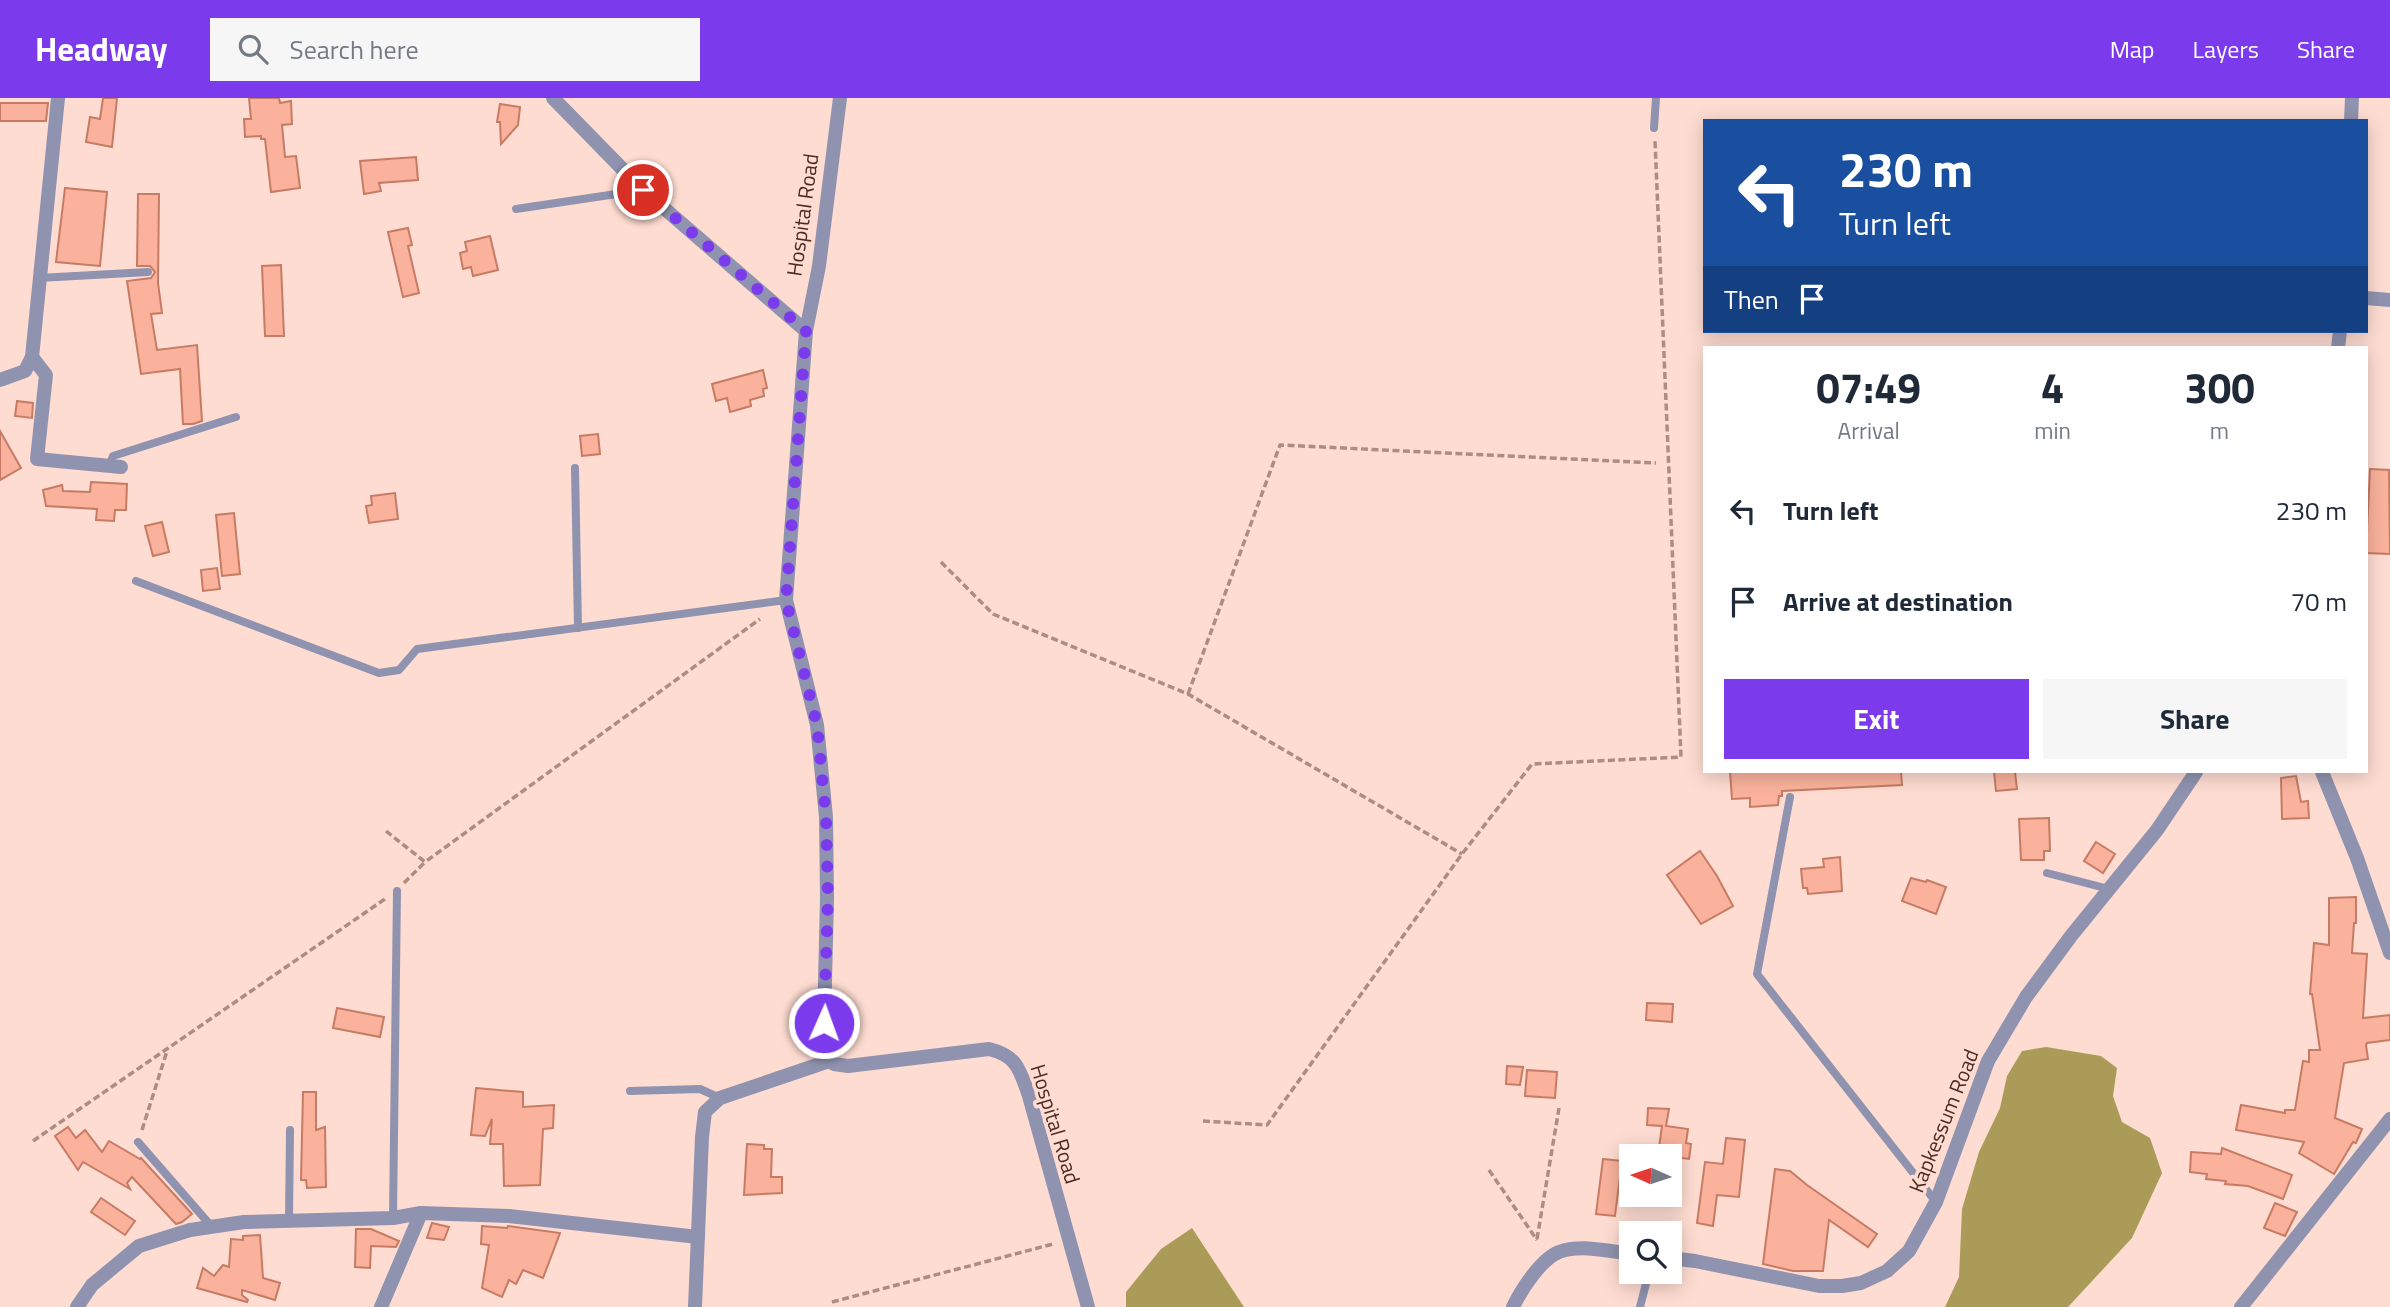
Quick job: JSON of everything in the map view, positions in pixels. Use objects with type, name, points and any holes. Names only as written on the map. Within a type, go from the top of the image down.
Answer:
[{"type":"street","points":[[0,380],[25,371],[32,357],[58,98]]},
{"type":"street","points":[[553,98],[643,190],[806,331]]},
{"type":"street","name":"Hospital Road","points":[[840,98],[819,266],[806,331],[786,600],[817,725],[823,791],[828,898],[824,1023],[826,1052],[829,1061],[848,1066],[989,1049],[1011,1058],[1020,1070],[1029,1096],[1088,1307]]},
{"type":"street","points":[[2351,119],[2352,98]]},
{"type":"street","points":[[2368,298],[2390,300]]},
{"type":"street","points":[[32,357],[46,375],[37,459],[115,467]]},
{"type":"street","name":"Kapkessum Road","points":[[1682,1259],[1819,1286],[1842,1286],[1861,1283],[1887,1271],[1909,1251],[1936,1202],[1988,1061],[2026,997],[2071,936],[2157,830],[2195,773]]},
{"type":"street","points":[[2322,773],[2357,858],[2390,953]]},
{"type":"street","points":[[695,1307],[703,1119],[709,1107],[720,1098],[829,1061]]},
{"type":"street","points":[[2241,1307],[2390,1119]]},
{"type":"street","points":[[381,1307],[421,1213]]},
{"type":"street","points":[[82,1305],[92,1285],[139,1246],[190,1230],[212,1227],[289,1220],[393,1218],[421,1213],[509,1216],[698,1237]]},
{"type":"street","points":[[1513,1307],[1537,1270],[1558,1252],[1583,1248],[1619,1252]]},
{"type":"lane","points":[[1654,128],[1656,98]]},
{"type":"lane","points":[[516,209],[643,190]]},
{"type":"lane","points":[[38,278],[148,272]]},
{"type":"lane","points":[[115,467],[113,456],[236,417]]},
{"type":"lane","points":[[575,468],[578,628]]},
{"type":"lane","points":[[136,582],[379,673],[400,670],[417,649],[786,600]]},
{"type":"lane","points":[[1790,797],[1757,974],[1936,1202]]},
{"type":"lane","points":[[2047,873],[2109,889]]},
{"type":"lane","points":[[393,1218],[397,891]]},
{"type":"lane","points":[[630,1091],[700,1089],[720,1098]]},
{"type":"lane","points":[[289,1220],[290,1130]]},
{"type":"lane","points":[[138,1142],[212,1227]]},
{"type":"lane","points":[[1640,1307],[1646,1284]]},
{"type":"path","points":[[1203,1121],[1267,1125],[1462,854],[1532,764],[1681,757],[1654,128]]},
{"type":"path","points":[[1188,694],[1280,445],[1656,463]]},
{"type":"path","points":[[941,562],[993,614],[1188,694],[1462,854]]},
{"type":"path","points":[[33,1141],[397,891],[425,862],[786,600]]},
{"type":"path","points":[[386,831],[425,862]]},
{"type":"path","points":[[138,1142],[167,1049]]},
{"type":"path","points":[[1537,1239],[1559,1108]]},
{"type":"path","points":[[1489,1170],[1550,1259]]},
{"type":"path","points":[[832,1302],[1068,1240]]},
{"type":"shaded area","points":[[2046,1047],[2101,1056],[2117,1068],[2113,1096],[2122,1122],[2150,1138],[2162,1173],[2132,1238],[2068,1307],[1945,1307],[1959,1277],[1962,1209],[1979,1152],[2000,1108],[2007,1076],[2022,1051]]},
{"type":"shaded area","points":[[1192,1228],[1244,1307],[1126,1307],[1126,1292],[1161,1249]]},
{"type":"building","points":[[103,98],[117,98],[112,147],[86,142],[90,117],[100,119]]},
{"type":"building","points":[[249,98],[279,98],[280,103],[291,101],[292,124],[282,125],[285,157],[296,156],[300,188],[271,192],[265,139],[261,139],[261,136],[245,137],[244,119],[251,119]]},
{"type":"building","points":[[0,103],[48,103],[46,121],[0,121]]},
{"type":"building","points":[[500,104],[520,107],[518,125],[501,144],[500,122],[497,122]]},
{"type":"building","points":[[416,157],[418,180],[379,183],[381,191],[364,194],[360,161]]},
{"type":"building","points":[[65,188],[107,192],[100,266],[56,262]]},
{"type":"building","points":[[138,194],[159,194],[158,283],[162,313],[151,314],[157,350],[197,345],[202,421],[193,424],[183,424],[180,369],[141,374],[127,281],[151,278],[155,272],[150,266],[137,266]]},
{"type":"building","points":[[408,228],[412,245],[408,246],[419,293],[403,297],[388,232]]},
{"type":"building","points":[[490,236],[498,270],[473,276],[471,267],[463,269],[460,253],[467,251],[465,242]]},
{"type":"building","points":[[281,265],[284,336],[265,336],[262,266]]},
{"type":"building","points":[[763,370],[767,388],[763,389],[764,396],[750,400],[751,406],[730,412],[727,398],[716,401],[712,384]]},
{"type":"building","points":[[17,401],[33,403],[32,418],[15,416]]},
{"type":"building","points":[[0,431],[21,468],[0,480]]},
{"type":"building","points":[[598,434],[600,454],[582,456],[580,436]]},
{"type":"building","points":[[2370,469],[2389,470],[2390,554],[2368,553]]},
{"type":"building","points":[[91,482],[127,484],[126,510],[115,510],[114,521],[96,520],[97,509],[46,506],[43,490],[62,485],[63,491],[90,492]]},
{"type":"building","points":[[395,493],[398,519],[369,523],[366,506],[372,505],[371,496]]},
{"type":"building","points":[[234,513],[240,574],[222,576],[216,515]]},
{"type":"building","points":[[162,522],[169,552],[153,556],[145,526]]},
{"type":"building","points":[[217,568],[220,589],[203,591],[201,570]]},
{"type":"building","points":[[1730,773],[1901,773],[1902,785],[1782,791],[1778,805],[1750,807],[1750,798],[1732,799]]},
{"type":"building","points":[[1994,773],[2015,773],[2017,789],[1996,791]]},
{"type":"building","points":[[2296,776],[2301,802],[2308,801],[2309,818],[2282,819],[2281,778]]},
{"type":"building","points":[[2049,818],[2050,851],[2044,851],[2044,860],[2021,860],[2019,819]]},
{"type":"building","points":[[2096,842],[2115,854],[2103,873],[2084,861]]},
{"type":"building","points":[[1700,851],[1733,906],[1701,924],[1667,875]]},
{"type":"building","points":[[1840,857],[1842,891],[1808,894],[1807,888],[1803,888],[1801,869],[1824,867],[1823,859]]},
{"type":"building","points":[[1911,878],[1946,887],[1936,914],[1902,901]]},
{"type":"building","points":[[2356,897],[2352,953],[2367,954],[2363,1018],[2390,1015],[2390,1040],[2367,1043],[2368,1059],[2344,1063],[2335,1118],[2362,1129],[2356,1143],[2353,1142],[2334,1174],[2299,1153],[2304,1142],[2236,1130],[2241,1105],[2285,1113],[2285,1110],[2295,1110],[2303,1061],[2309,1062],[2309,1050],[2320,1050],[2310,994],[2314,943],[2329,945],[2329,898]]},
{"type":"building","points":[[1647,1003],[1673,1004],[1672,1022],[1646,1020]]},
{"type":"building","points":[[337,1008],[384,1017],[380,1037],[333,1028]]},
{"type":"building","points":[[1507,1066],[1523,1067],[1520,1085],[1506,1084]]},
{"type":"building","points":[[1527,1070],[1557,1072],[1555,1098],[1525,1096]]},
{"type":"building","points":[[476,1088],[523,1092],[523,1107],[554,1105],[553,1128],[543,1129],[540,1185],[504,1186],[503,1144],[490,1144],[492,1119],[485,1136],[471,1135]]},
{"type":"building","points":[[303,1092],[316,1092],[316,1130],[325,1127],[326,1187],[307,1188],[306,1180],[301,1180]]},
{"type":"building","points":[[1648,1108],[1669,1109],[1666,1126],[1688,1129],[1686,1143],[1691,1144],[1689,1159],[1682,1158],[1682,1144],[1660,1144],[1662,1126],[1647,1125]]},
{"type":"building","points":[[68,1127],[76,1138],[85,1130],[102,1152],[109,1141],[141,1158],[192,1214],[176,1224],[132,1177],[127,1183],[130,1189],[83,1162],[78,1170],[55,1136]]},
{"type":"building","points":[[1726,1138],[1745,1140],[1739,1197],[1717,1195],[1713,1226],[1697,1223],[1705,1162],[1723,1164]]},
{"type":"building","points":[[747,1144],[764,1145],[764,1149],[772,1149],[771,1177],[782,1177],[782,1193],[744,1195]]},
{"type":"building","points":[[2222,1148],[2292,1175],[2283,1199],[2248,1186],[2206,1179],[2207,1174],[2190,1172],[2191,1152],[2221,1154]]},
{"type":"building","points":[[1603,1159],[1619,1161],[1615,1216],[1596,1214]]},
{"type":"building","points":[[1775,1169],[1790,1171],[1877,1234],[1868,1247],[1829,1220],[1823,1271],[1793,1271],[1763,1264]]},
{"type":"building","points":[[101,1198],[135,1221],[125,1235],[91,1212]]},
{"type":"building","points":[[2275,1203],[2297,1212],[2285,1236],[2264,1228]]},
{"type":"building","points":[[432,1223],[449,1227],[444,1240],[427,1238]]},
{"type":"building","points":[[482,1226],[508,1226],[560,1233],[543,1278],[523,1270],[516,1284],[509,1280],[502,1297],[482,1288],[489,1245],[481,1244]]},
{"type":"building","points":[[356,1229],[371,1229],[399,1241],[396,1247],[371,1246],[370,1268],[355,1267]]},
{"type":"building","points":[[260,1235],[263,1278],[280,1283],[275,1300],[242,1290],[247,1302],[197,1288],[203,1268],[214,1276],[223,1265],[229,1267],[231,1239],[243,1240],[243,1236]]},
{"type":"route","points":[[643,190],[806,331],[786,600],[817,725],[826,817],[828,898],[824,1023]]}]
